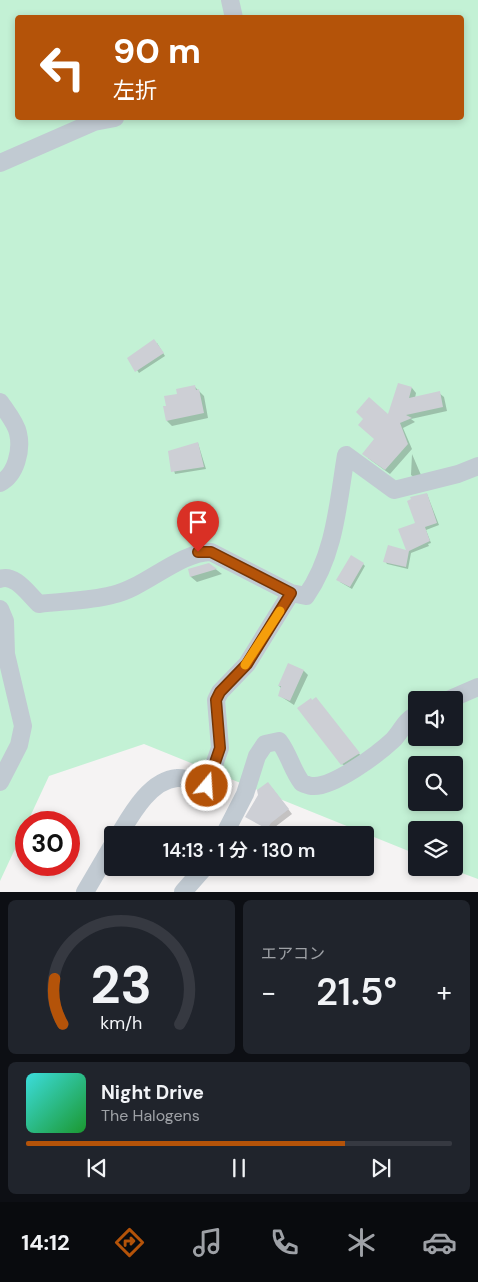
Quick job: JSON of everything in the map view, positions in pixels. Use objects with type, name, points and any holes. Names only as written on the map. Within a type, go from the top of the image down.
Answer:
[{"type":"street","points":[[230,0],[233,15]]},
{"type":"street","points":[[0,162],[94,122],[104,120]]},
{"type":"street","points":[[0,402],[18,432],[19,447],[16,464],[6,480],[0,483]]},
{"type":"street","points":[[0,579],[5,577],[14,580],[39,604],[113,595],[144,582],[198,552],[211,552],[291,593],[306,596],[314,584],[330,544],[346,455],[394,490],[458,474],[478,466]]},
{"type":"street","points":[[124,826],[133,812],[151,792],[164,782],[177,778],[207,786],[220,748],[216,700],[220,692],[247,664],[291,593]]},
{"type":"street","points":[[0,609],[5,621],[6,654],[24,726],[19,745],[0,782]]},
{"type":"street","points":[[463,694],[478,687]]},
{"type":"street","points":[[229,826],[245,794],[257,756],[265,744],[279,742],[288,752],[293,771],[302,783],[314,786],[331,782],[366,760],[394,739],[408,719]]},
{"type":"street","points":[[85,892],[104,860]]},
{"type":"street","points":[[183,892],[197,876]]},
{"type":"green space","points":[[0,0],[478,0],[478,879],[463,874],[463,821],[408,821],[408,851],[374,837],[374,826],[347,826],[144,744],[49,776],[33,811],[15,811],[15,849],[0,881]]},
{"type":"building","points":[[154,339],[164,353],[135,372],[127,358]]},
{"type":"building","points":[[398,383],[412,387],[409,398],[440,391],[443,407],[406,415],[412,418],[400,423],[408,444],[385,470],[362,454],[374,439],[358,425],[363,419],[356,412],[369,397],[388,414]]},
{"type":"building","points":[[195,385],[196,390],[199,389],[204,413],[166,421],[163,406],[166,406],[164,396],[177,394],[176,389]]},
{"type":"building","points":[[198,442],[204,467],[171,472],[168,451]]},
{"type":"building","points":[[427,493],[437,523],[425,527],[430,541],[409,551],[406,567],[383,562],[388,545],[406,550],[398,529],[415,523],[407,501],[411,499],[410,497]]},
{"type":"building","points":[[351,555],[364,563],[350,587],[336,580]]},
{"type":"building","points":[[209,563],[217,569],[190,577],[188,569]]},
{"type":"building","points":[[288,663],[304,670],[290,701],[278,696],[281,686],[278,686]]},
{"type":"building","points":[[316,697],[360,753],[341,765],[297,708],[311,698],[312,700]]},
{"type":"building","points":[[268,782],[289,809],[269,826],[262,826],[245,817],[258,795],[257,790]]},
{"type":"slow traffic","points":[[245,665],[280,611]]},
{"type":"route","points":[[198,552],[211,552],[291,593],[247,664],[229,681],[216,700],[220,748],[207,786]]}]
